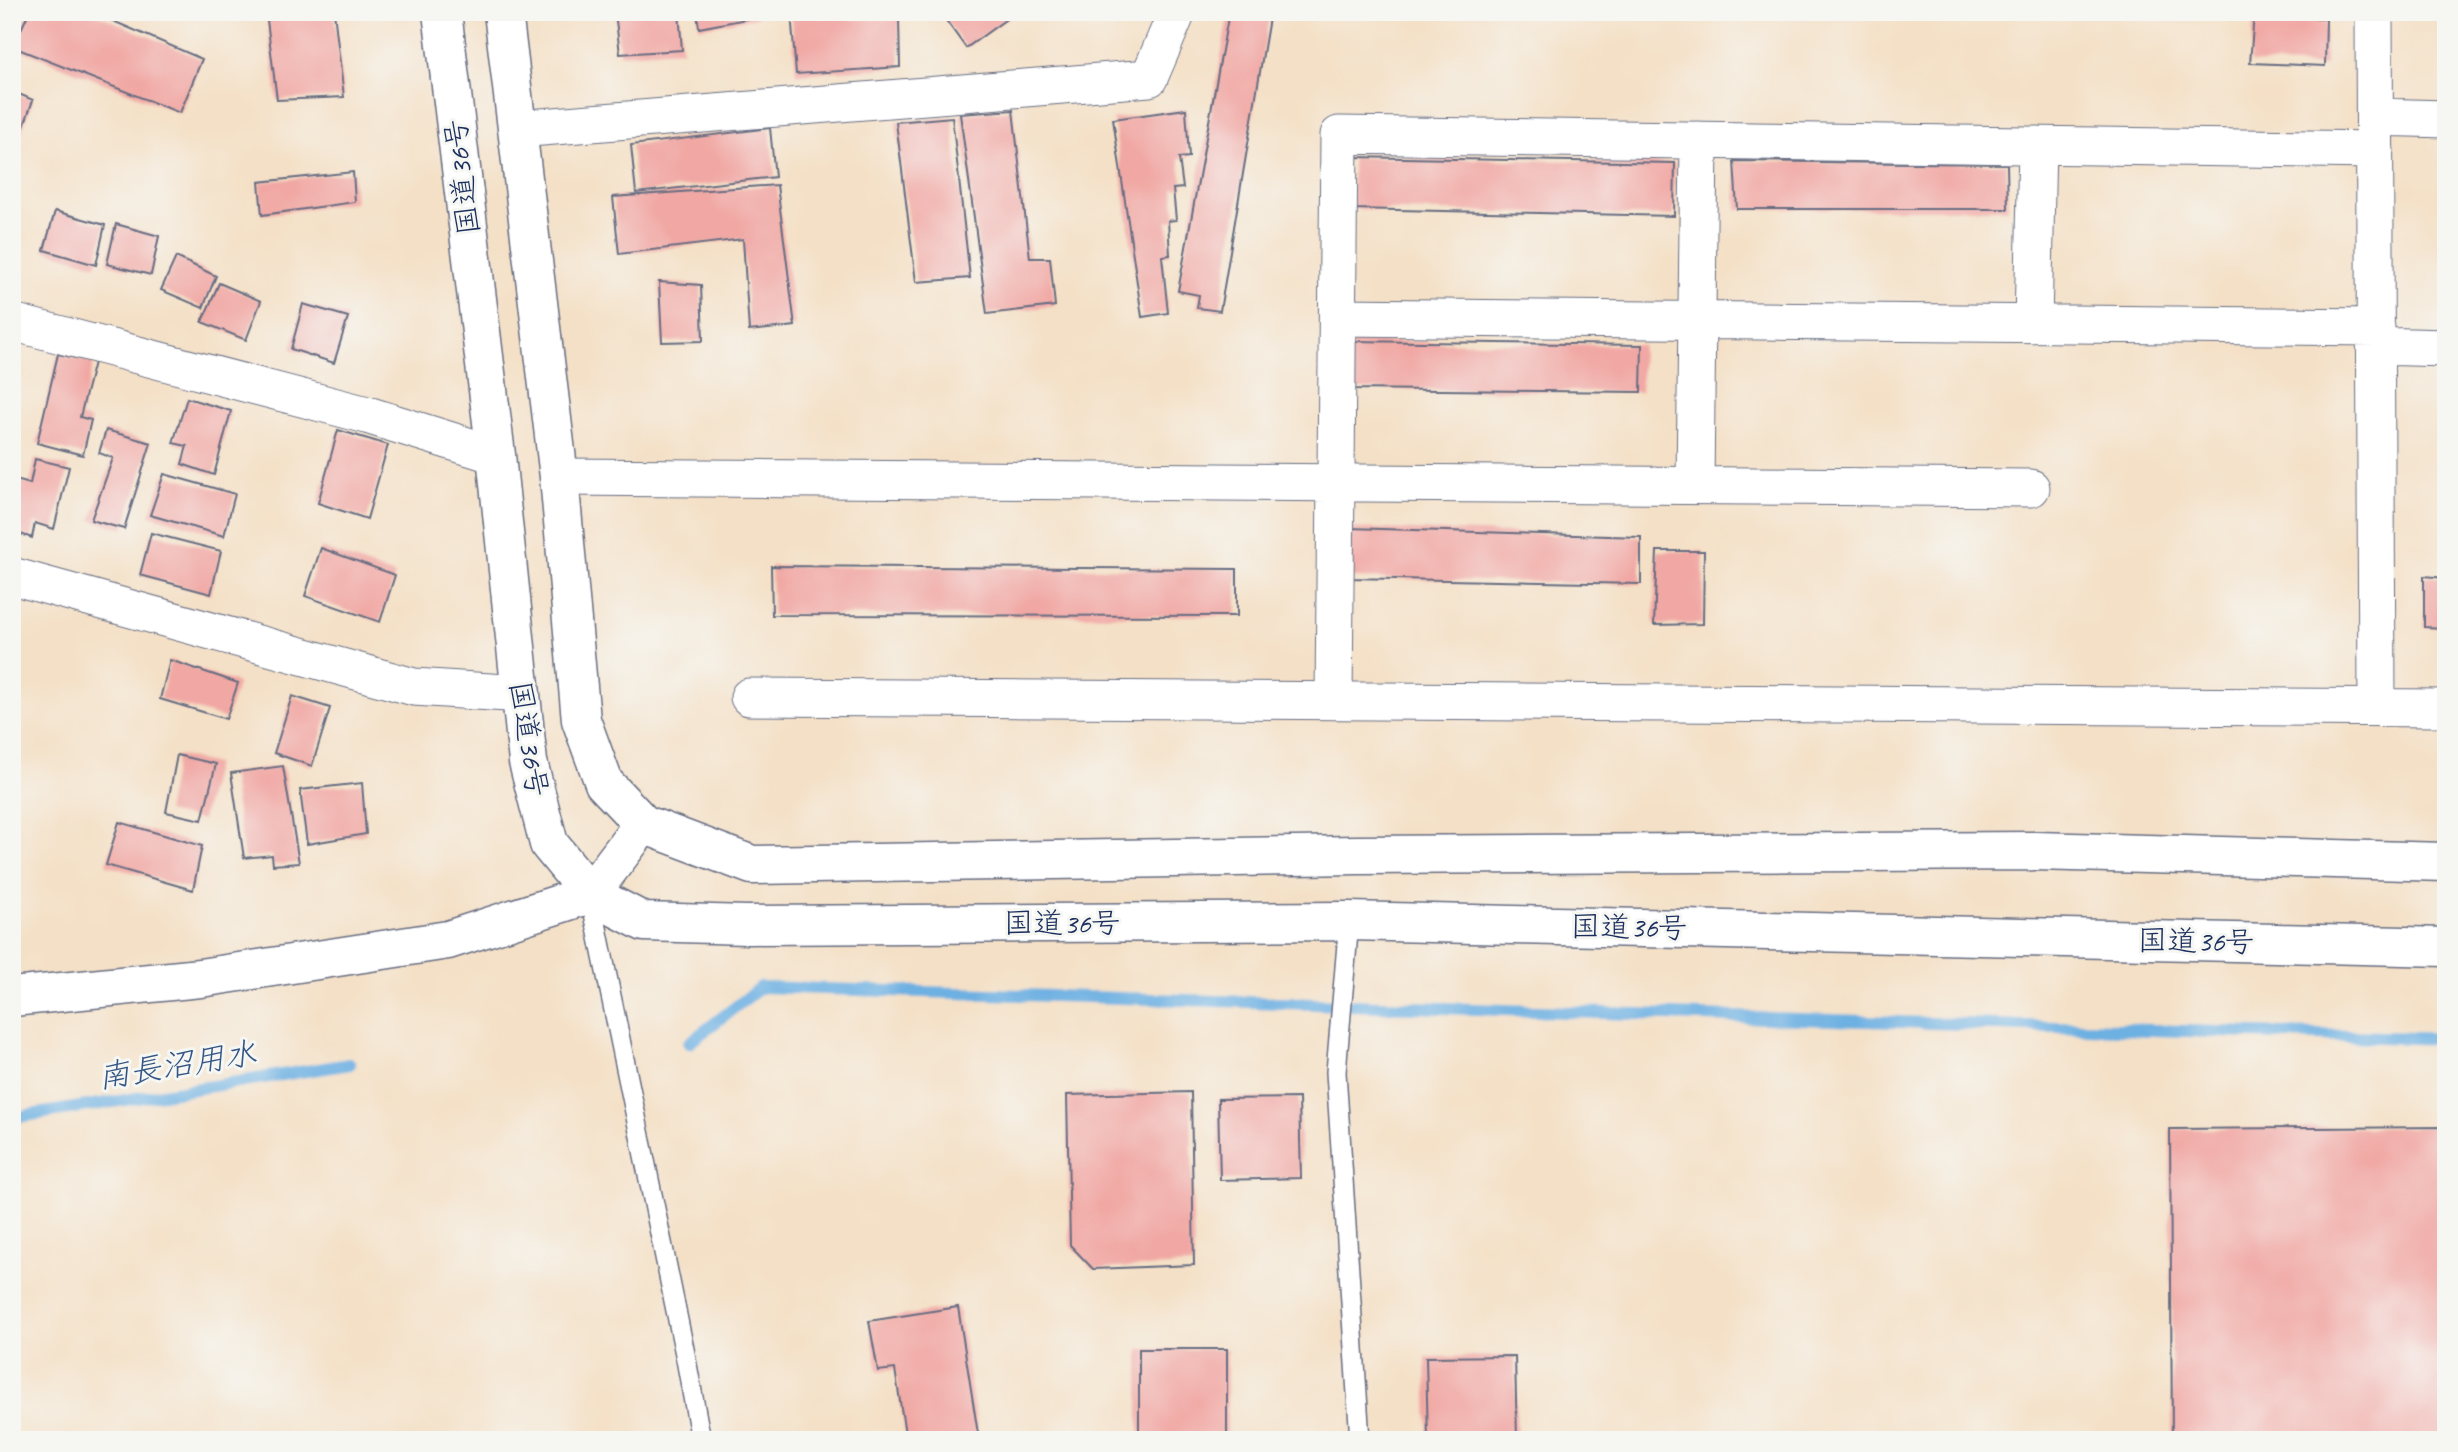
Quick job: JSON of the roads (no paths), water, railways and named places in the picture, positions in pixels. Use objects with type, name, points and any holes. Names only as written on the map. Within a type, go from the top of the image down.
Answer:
[{"type":"main road","name":"国道36号","points":[[442,12],[496,455],[528,762],[549,844],[590,894],[644,922],[747,925],[1349,921],[2446,947]]},
{"type":"main road","name":"国道36号","points":[[503,12],[559,477],[581,720],[604,783],[643,824],[752,864],[1359,855],[2007,852],[2446,862]]},
{"type":"main road","points":[[12,997],[200,978],[448,940],[590,894],[643,824]]},
{"type":"street","points":[[517,129],[1149,78],[1177,12]]},
{"type":"street","points":[[2374,12],[2377,707]]},
{"type":"street","points":[[1334,700],[1339,135],[2037,145],[2375,133],[2446,119]]},
{"type":"street","points":[[1695,485],[1699,140]]},
{"type":"street","points":[[2033,324],[2037,145]]},
{"type":"street","points":[[1338,317],[2033,324],[2375,336],[2446,348]]},
{"type":"street","points":[[12,322],[367,415],[496,455]]},
{"type":"street","points":[[559,477],[2031,488]]},
{"type":"street","points":[[12,576],[414,687],[521,694]]},
{"type":"street","points":[[749,696],[2446,709]]},
{"type":"lane","points":[[590,894],[701,1440]]},
{"type":"lane","points":[[1349,921],[1335,1072],[1360,1440]]},
{"type":"waterway","points":[[689,1043],[761,987],[2446,1039]]},
{"type":"waterway","name":"南長沼用水","points":[[12,1118],[350,1064]]}]
